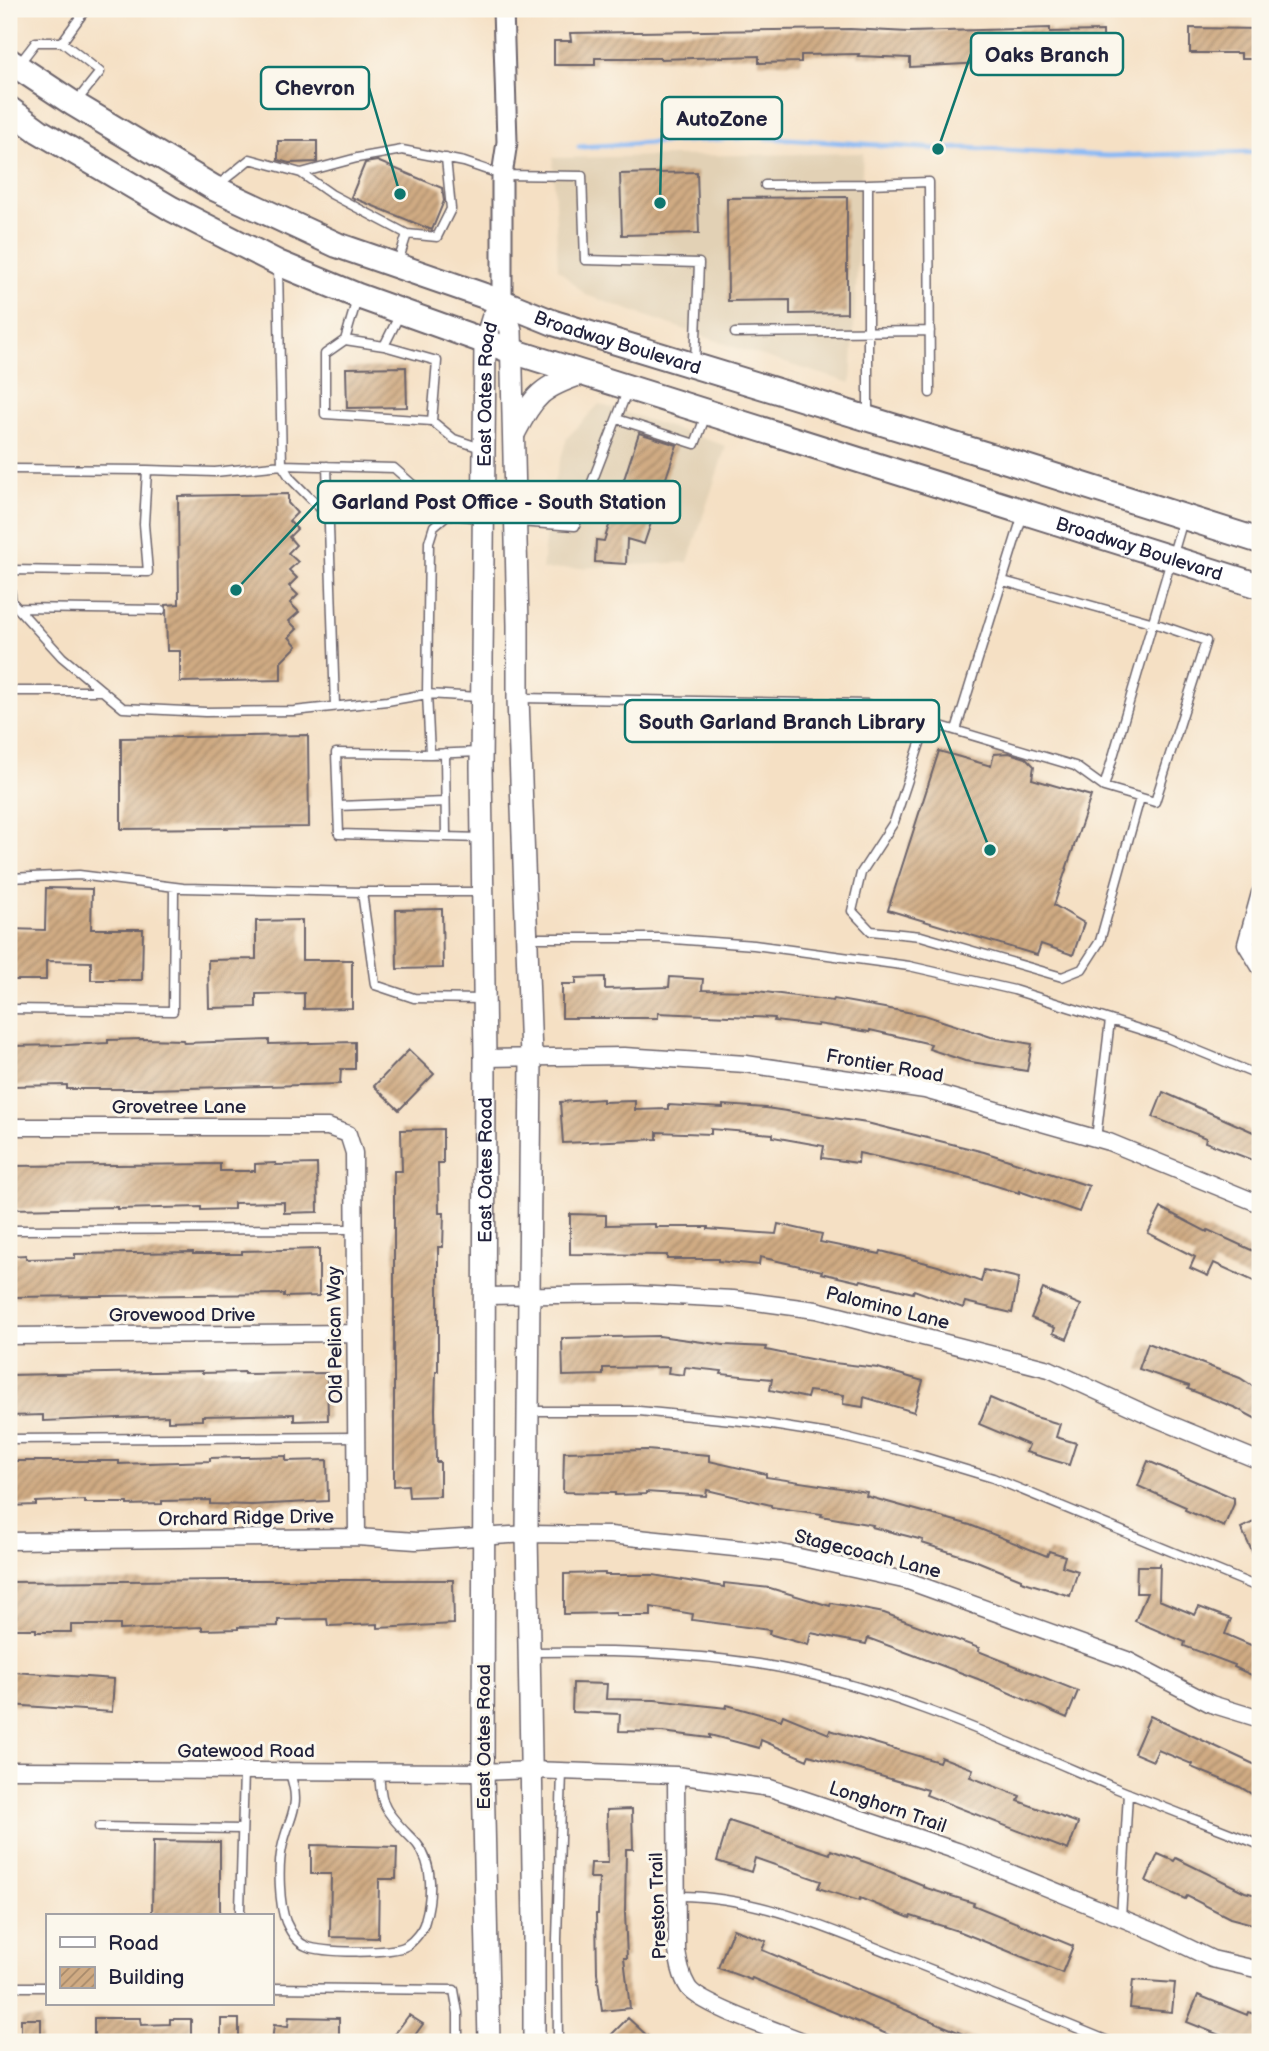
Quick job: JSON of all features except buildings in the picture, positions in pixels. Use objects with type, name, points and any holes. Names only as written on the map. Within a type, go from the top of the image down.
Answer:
[{"type":"main road","name":"Broadway Boulevard","points":[[13,64],[214,188],[337,245],[554,323],[1260,541]]},
{"type":"main road","name":"Broadway Boulevard","points":[[9,109],[40,131],[172,209],[278,263],[358,296],[512,351],[1260,586]]},
{"type":"main road","name":"East Oates Road","points":[[489,2042],[483,1772],[485,1058],[482,697],[485,342],[492,319],[502,303]]},
{"type":"main road","name":"East Oates Road","points":[[502,303],[511,330],[512,351],[518,698],[531,1055],[527,1534],[534,2042]]},
{"type":"main road","points":[[513,435],[529,404],[542,391],[552,384],[584,373]]},
{"type":"main road","points":[[482,697],[518,698]]},
{"type":"street","name":"East Oates Road","points":[[502,303],[502,175],[507,142],[503,9]]},
{"type":"street","points":[[1260,893],[1246,944],[1260,967]]},
{"type":"street","name":"Frontier Road","points":[[485,1058],[531,1055],[624,1056],[746,1064],[925,1090],[1096,1139],[1260,1204]]},
{"type":"street","name":"Grovetree Lane","points":[[9,1127],[328,1127],[348,1134]]},
{"type":"street","name":"Old Pelican Way","points":[[348,1134],[354,1153],[357,1537]]},
{"type":"street","name":"Palomino Lane","points":[[484,1296],[634,1294],[733,1299],[816,1310],[1049,1369],[1155,1418],[1260,1461]]},
{"type":"street","name":"Grovewood Drive","points":[[9,1336],[355,1333]]},
{"type":"street","name":"Stagecoach Lane","points":[[483,1539],[527,1534],[610,1535],[781,1553],[908,1581],[1127,1660],[1211,1704],[1260,1719]]},
{"type":"street","name":"Orchard Ridge Drive","points":[[9,1541],[357,1537],[416,1541],[483,1539]]},
{"type":"street","name":"Gatewood Road","points":[[9,1770],[483,1772]]},
{"type":"street","name":"Longhorn Trail","points":[[483,1772],[531,1770],[676,1775],[770,1788],[957,1851],[1121,1918],[1212,1959],[1260,1970]]},
{"type":"street","name":"Preston Trail","points":[[676,1775],[677,1951],[681,1971],[689,1989],[706,2003],[805,2042]]},
{"type":"lane","points":[[62,42],[86,9]]},
{"type":"lane","points":[[13,64],[36,42],[62,42],[100,72],[74,104]]},
{"type":"lane","points":[[301,173],[357,158],[402,150],[464,162],[502,175],[582,176],[585,260],[699,263],[695,366]]},
{"type":"lane","points":[[214,188],[250,159],[301,173],[331,194],[407,234],[437,237],[451,209],[446,158]]},
{"type":"lane","points":[[765,185],[929,182],[930,393]]},
{"type":"lane","points":[[868,184],[868,419]]},
{"type":"lane","points":[[397,267],[407,234]]},
{"type":"lane","points":[[278,263],[282,465],[291,479],[328,516]]},
{"type":"lane","points":[[358,296],[345,340],[325,354],[325,414],[432,421],[454,439],[484,449]]},
{"type":"lane","points":[[384,346],[401,312]]},
{"type":"lane","points":[[735,333],[930,331]]},
{"type":"lane","points":[[345,340],[384,346],[437,361],[432,421]]},
{"type":"lane","points":[[515,522],[575,526],[628,388]]},
{"type":"lane","points":[[617,419],[695,444],[707,412]]},
{"type":"lane","points":[[9,469],[215,472],[282,465],[394,468],[448,514],[484,519]]},
{"type":"lane","points":[[327,466],[335,706]]},
{"type":"lane","points":[[9,570],[148,572],[144,524],[147,470]]},
{"type":"lane","points":[[956,730],[1024,512]]},
{"type":"lane","points":[[430,754],[429,542],[434,526],[448,514]]},
{"type":"lane","points":[[1104,787],[1184,517]]},
{"type":"lane","points":[[9,581],[12,602],[62,657],[123,708],[294,711],[428,694],[482,697]]},
{"type":"lane","points":[[518,698],[867,704],[1075,766],[1104,787],[1155,802],[1206,641],[1154,623],[1003,581]]},
{"type":"lane","points":[[18,608],[161,610]]},
{"type":"lane","points":[[9,691],[103,691]]},
{"type":"lane","points":[[928,722],[894,822],[862,873],[852,911],[871,931],[921,936],[1062,977],[1082,969],[1100,941],[1140,798]]},
{"type":"lane","points":[[482,752],[336,754],[339,834],[482,838]]},
{"type":"lane","points":[[445,753],[446,837]]},
{"type":"lane","points":[[338,806],[445,802]]},
{"type":"lane","points":[[9,878],[79,875],[174,887],[483,892]]},
{"type":"lane","points":[[9,1009],[173,1011],[174,887]]},
{"type":"lane","points":[[362,892],[375,985],[414,998],[484,999]]},
{"type":"lane","points":[[527,938],[660,938],[754,945],[884,963],[1014,990],[1167,1038],[1260,1076]]},
{"type":"lane","points":[[1096,1139],[1110,1020]]},
{"type":"lane","points":[[9,1230],[353,1229]]},
{"type":"lane","points":[[527,1410],[639,1411],[715,1418],[841,1436],[993,1478],[1260,1588]]},
{"type":"lane","points":[[9,1439],[357,1437]]},
{"type":"lane","points":[[529,1652],[621,1651],[681,1656],[759,1664],[817,1677],[878,1694],[953,1720],[1260,1845]]},
{"type":"lane","points":[[240,1910],[244,1771]]},
{"type":"lane","points":[[289,1771],[296,1788],[297,1800],[282,1847],[280,1876],[284,1918],[292,1934],[304,1946],[336,1951],[404,1947],[424,1924],[429,1902],[428,1863],[419,1847],[386,1809],[379,1772]]},
{"type":"lane","points":[[558,2042],[562,1771]]},
{"type":"lane","points":[[1121,1918],[1128,1793]]},
{"type":"lane","points":[[99,1827],[242,1829]]},
{"type":"lane","points":[[676,1896],[702,1895],[752,1906],[838,1931],[1111,2042]]},
{"type":"lane","points":[[9,1987],[46,1987]]},
{"type":"lane","points":[[273,1988],[454,1990],[458,2013],[458,2042]]},
{"type":"shaded area","points":[[863,153],[851,383],[743,350],[586,295],[558,269],[553,158]]},
{"type":"shaded area","points":[[599,404],[726,446],[688,562],[542,570],[549,498],[567,438]]},
{"type":"waterway","points":[[579,147],[755,137],[938,149],[967,148],[1108,156],[1260,152]]},
{"type":"place","name":"Oaks Branch","points":[[938,149]]},
{"type":"place","name":"Chevron","points":[[400,194]]},
{"type":"place","name":"AutoZone","points":[[660,203]]},
{"type":"place","name":"Garland Post Office - South Station","points":[[236,590]]},
{"type":"place","name":"South Garland Branch Library","points":[[990,850]]}]
